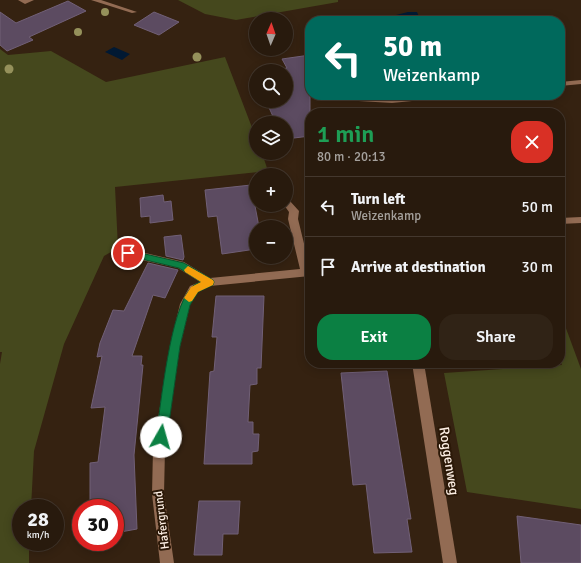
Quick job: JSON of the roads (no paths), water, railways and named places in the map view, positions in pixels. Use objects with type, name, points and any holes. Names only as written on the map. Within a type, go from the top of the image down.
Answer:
[{"type":"street","points":[[21,0],[25,2],[31,0]]},
{"type":"street","points":[[94,0],[134,12]]},
{"type":"street","points":[[565,84],[581,82]]},
{"type":"street","points":[[375,100],[402,100]]},
{"type":"street","points":[[293,210],[293,219],[305,261]]},
{"type":"street","points":[[565,221],[581,220]]},
{"type":"street","points":[[128,253],[181,265],[209,282],[305,272]]},
{"type":"street","name":"Hafergrund","points":[[167,563],[158,494],[159,449],[175,346],[185,304],[194,289],[209,282]]},
{"type":"street","name":"Roggenweg","points":[[419,368],[450,563]]},
{"type":"water","points":[[408,12],[417,12],[419,16],[392,16]]},
{"type":"water","points":[[372,15],[392,16],[371,16]]},
{"type":"water","points":[[114,47],[130,54],[122,60],[105,52]]}]
